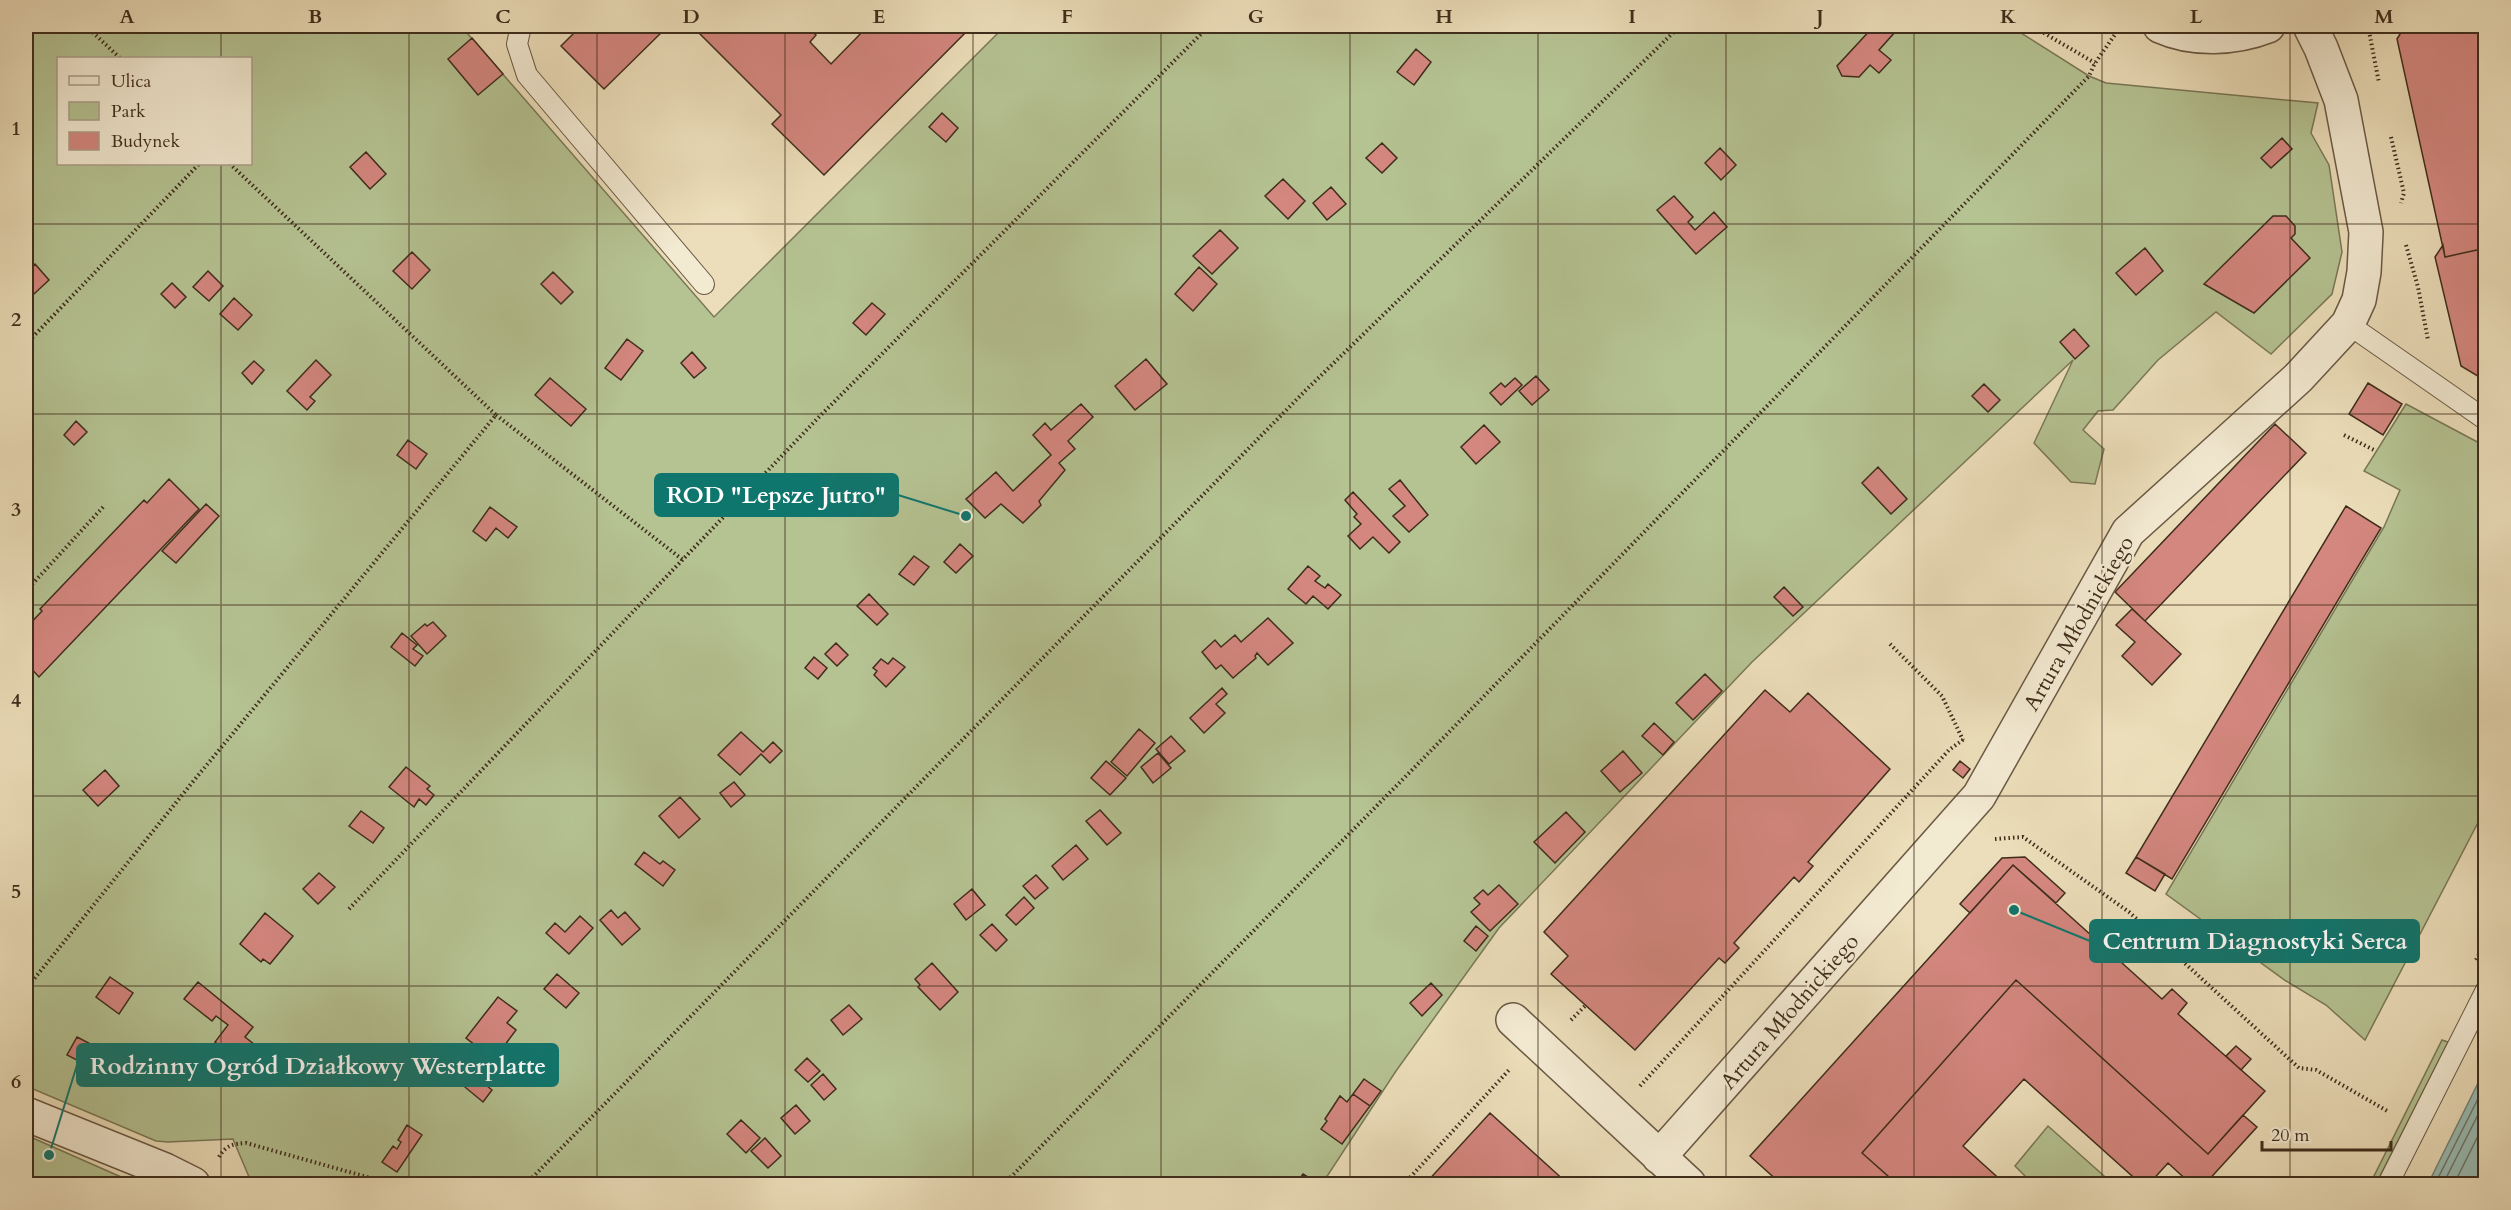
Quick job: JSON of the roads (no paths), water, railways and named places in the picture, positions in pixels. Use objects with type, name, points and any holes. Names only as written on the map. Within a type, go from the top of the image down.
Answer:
[{"type":"street","points":[[2160,26],[2208,36],[2235,35],[2268,26]]},
{"type":"street","name":"Artura Młodnickiego","points":[[1659,1157],[1979,796],[2128,532],[2298,378],[2348,324],[2359,300],[2364,272],[2366,232],[2341,100],[2310,26]]},
{"type":"street","points":[[1513,1020],[1689,1185]]},
{"type":"street","points":[[26,1114],[165,1170],[193,1185]]},
{"type":"lane","points":[[521,26],[517,44],[527,75],[704,284]]},
{"type":"lane","points":[[2348,324],[2486,420]]},
{"type":"lane","points":[[2388,1185],[2486,990]]},
{"type":"water","points":[[2485,1069],[2485,1184],[2428,1184]]},
{"type":"place","name":"ROD \"Lepsze Jutro\"","points":[[966,516]]},
{"type":"place","name":"Centrum Diagnostyki Serca","points":[[2014,910]]},
{"type":"place","name":"Rodzinny Ogród Działkowy Westerplatte","points":[[49,1155]]}]
